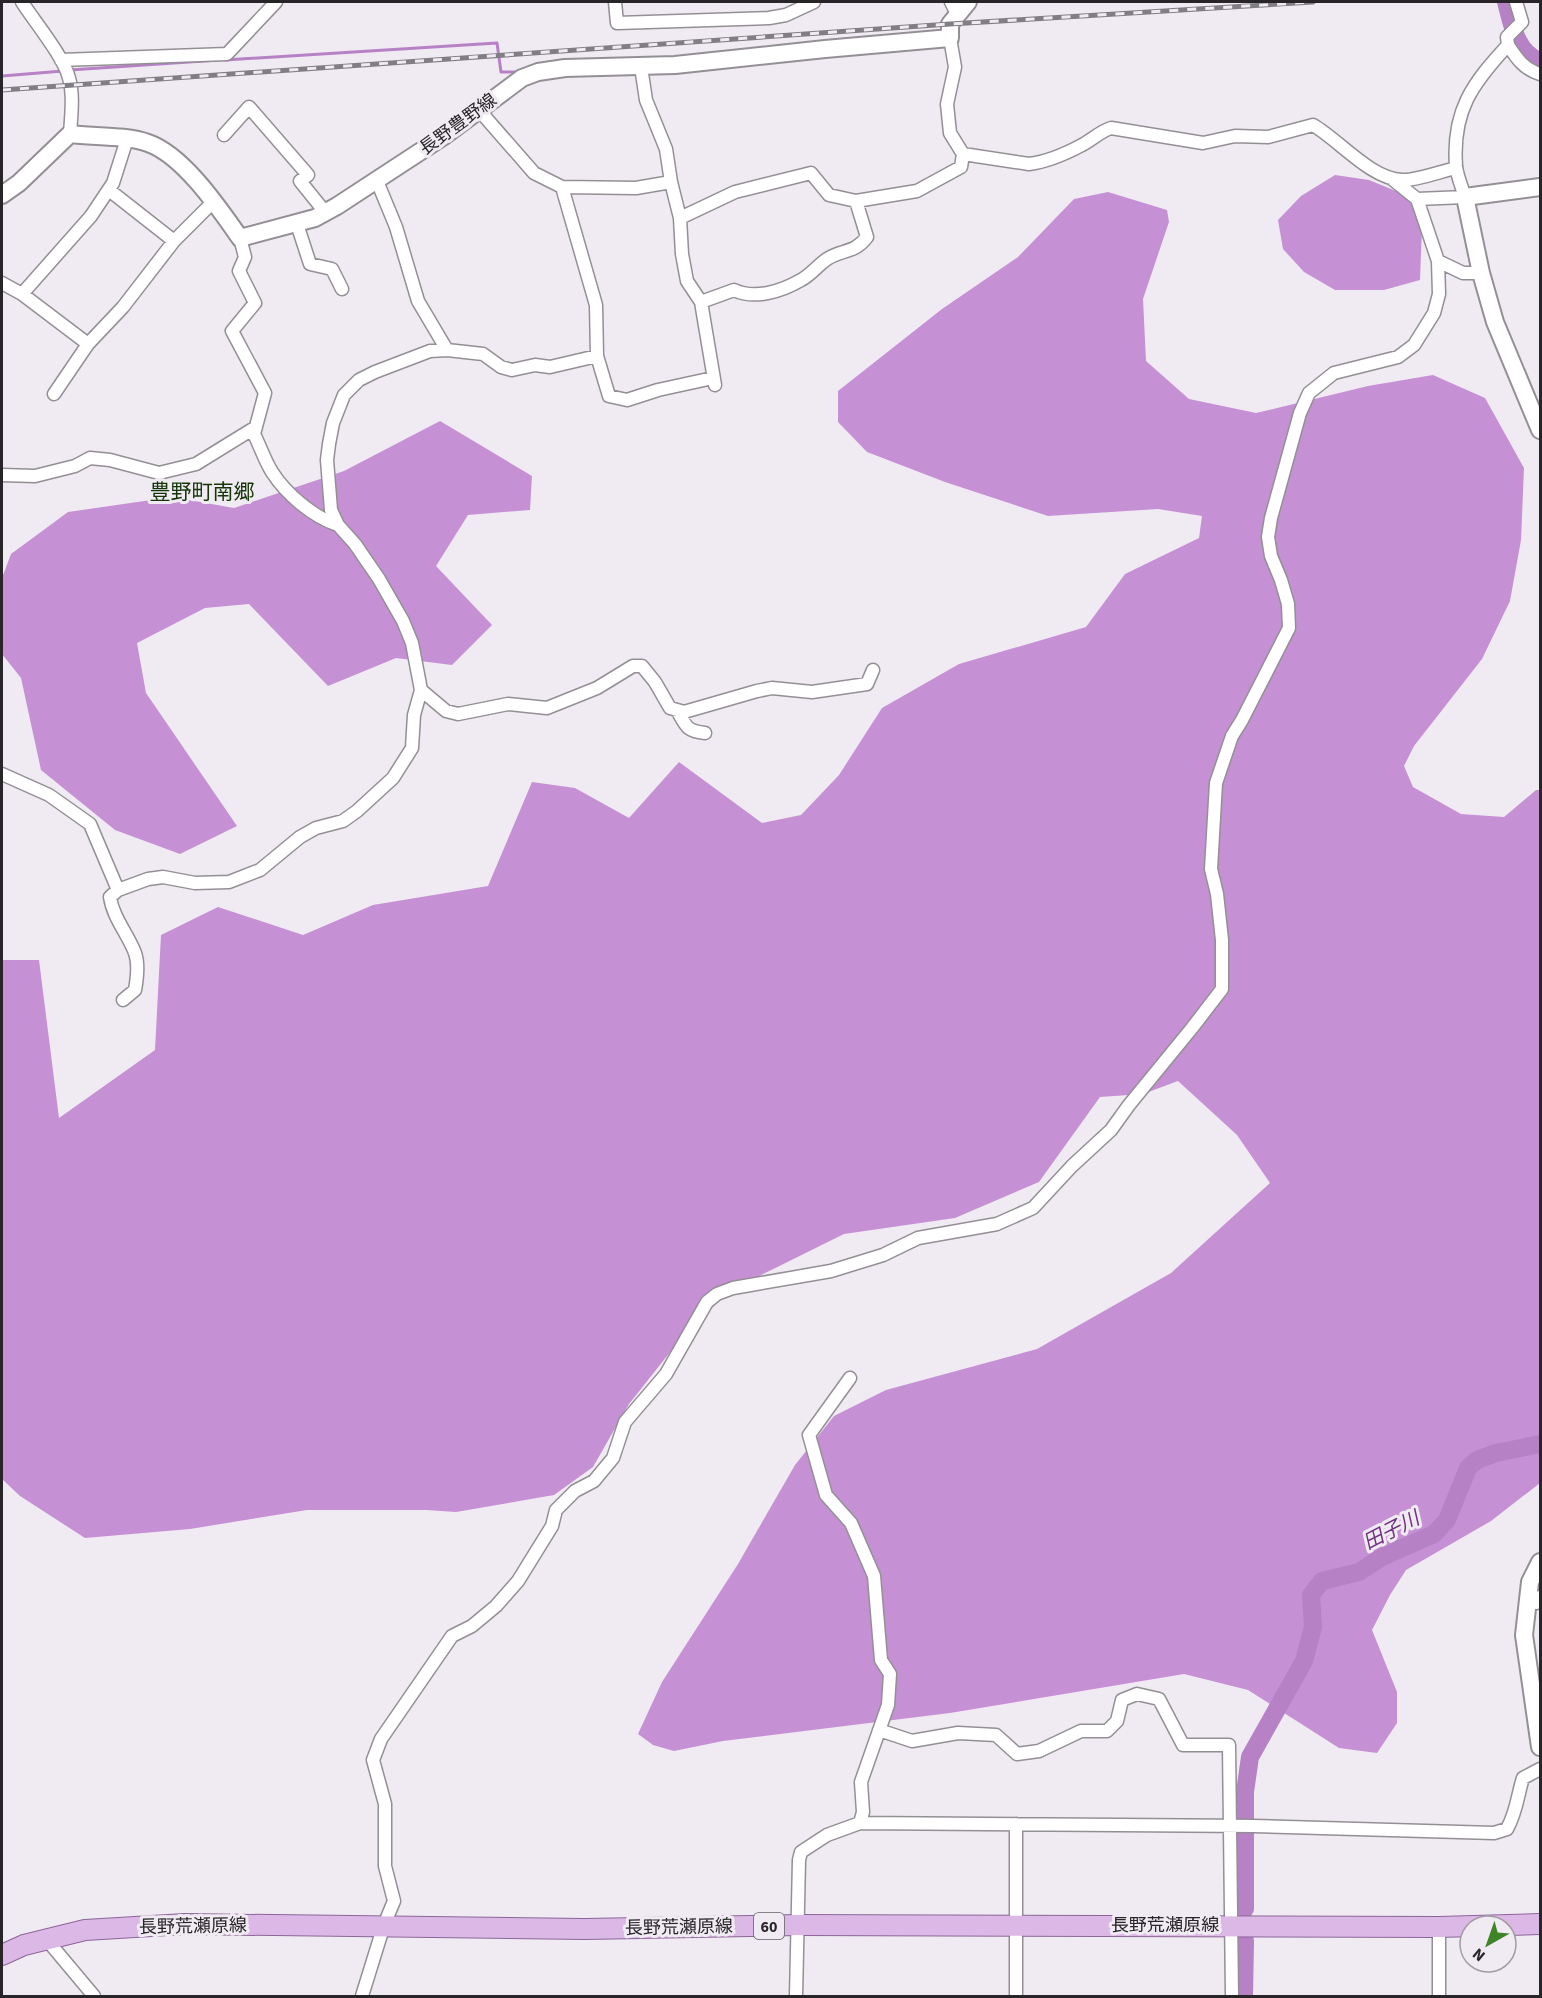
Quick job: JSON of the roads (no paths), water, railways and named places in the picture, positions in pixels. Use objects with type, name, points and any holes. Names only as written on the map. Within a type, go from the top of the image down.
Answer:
[{"type":"main road","points":[[950,38],[950,24],[959,6]]},
{"type":"main road","name":"長野豊野線","points":[[240,238],[297,224],[325,212],[377,181],[444,136],[522,78],[538,72],[565,68],[641,67],[950,38]]},
{"type":"main road","points":[[2,195],[27,177],[70,134],[127,139],[148,143],[171,158],[196,180],[240,238]]},
{"type":"main road","points":[[1540,187],[1466,197],[1481,273],[1495,322],[1540,430]]},
{"type":"main road","points":[[1540,1562],[1530,1582],[1533,1600],[1524,1635],[1540,1747]]},
{"type":"main road","name":"長野荒瀬原線","points":[[2,1956],[24,1945],[85,1930],[185,1924],[585,1929],[798,1925],[1439,1927],[1540,1924]]},
{"type":"street","points":[[22,2],[62,62],[70,79],[72,107],[70,134]]},
{"type":"street","points":[[62,62],[227,54],[276,2]]},
{"type":"street","points":[[615,2],[617,23],[769,18],[786,15],[814,2]]},
{"type":"street","points":[[1417,199],[1466,197],[1456,168],[1458,120],[1480,79],[1522,22],[1516,2]]},
{"type":"street","points":[[680,218],[735,192],[811,173],[829,195],[856,201],[917,191],[961,168],[963,154],[950,133],[947,104],[954,68],[950,38]]},
{"type":"street","points":[[1508,40],[1518,60],[1528,70],[1540,74]]},
{"type":"street","points":[[562,187],[596,305],[597,356],[609,396],[627,400],[658,390],[714,382],[701,302],[687,281],[682,254],[680,218],[666,149],[646,100],[641,67]]},
{"type":"street","points":[[224,135],[249,107],[308,175],[300,181],[325,212]]},
{"type":"street","points":[[479,110],[534,173],[562,187],[636,188],[671,182]]},
{"type":"street","points":[[963,154],[1029,164],[1039,163],[1083,145],[1099,132],[1111,128],[1203,143],[1235,135],[1268,137],[1313,125],[1373,170],[1391,178],[1403,180],[1456,168]]},
{"type":"street","points":[[22,294],[91,216],[113,183],[127,139]]},
{"type":"street","points":[[362,1996],[384,1925],[394,1901],[385,1866],[384,1804],[373,1760],[381,1739],[452,1636],[472,1626],[518,1581],[552,1526],[556,1510],[575,1491],[594,1480],[613,1458],[626,1422],[666,1374],[707,1302],[717,1294],[733,1288],[831,1271],[883,1255],[918,1238],[997,1224],[1033,1208],[1072,1166],[1111,1130],[1222,989],[1221,931],[1211,869],[1215,783],[1232,736],[1289,628],[1288,604],[1271,556],[1269,537],[1271,518],[1300,413],[1309,393],[1334,373],[1398,357],[1414,345],[1434,313],[1439,294],[1438,261],[1417,199],[1391,178]]},
{"type":"street","points":[[377,181],[396,227],[418,301],[447,350]]},
{"type":"street","points":[[109,189],[174,241]]},
{"type":"street","points":[[54,394],[88,344],[123,308],[174,241],[214,201]]},
{"type":"street","points":[[701,302],[734,290],[743,294],[767,294],[802,280],[829,258],[859,247],[867,237],[856,201]]},
{"type":"street","points":[[297,224],[310,264],[332,269],[342,289]]},
{"type":"street","points":[[240,238],[245,257],[239,271],[255,303],[232,331],[265,393],[254,434],[272,472],[292,495],[328,522],[338,525]]},
{"type":"street","points":[[1438,261],[1463,273],[1481,273]]},
{"type":"street","points":[[2,283],[22,294],[88,344]]},
{"type":"street","points":[[123,1000],[135,990],[137,977],[135,954],[112,907],[110,897],[118,890],[148,879],[163,878],[195,883],[229,882],[260,870],[300,837],[316,828],[343,821],[357,812],[393,778],[412,748],[415,734],[414,715],[420,690],[412,643],[403,621],[379,579],[355,544],[338,525],[331,510],[327,460],[333,423],[344,395],[359,380],[430,351],[447,350],[483,354],[501,367],[512,370],[535,365],[550,367],[597,356]]},
{"type":"street","points":[[2,475],[35,476],[75,466],[90,458],[110,460],[159,473],[196,464],[256,427]]},
{"type":"street","points":[[420,690],[446,711],[458,714],[508,704],[547,708],[597,688],[633,666],[642,666],[655,682],[670,708],[684,712],[772,688],[812,692],[867,684],[873,670]]},
{"type":"street","points":[[677,710],[687,728],[693,732],[705,733]]},
{"type":"street","points":[[2,774],[49,795],[90,824],[118,890]]},
{"type":"street","points":[[850,1378],[809,1436],[826,1495],[851,1523],[874,1576],[881,1660],[890,1674],[888,1705],[861,1782],[863,1812],[860,1823]]},
{"type":"street","points":[[879,1730],[912,1741],[958,1733],[996,1736],[1017,1754],[1039,1751],[1081,1731],[1107,1731],[1117,1721],[1122,1700],[1137,1694],[1159,1699],[1183,1745],[1229,1745],[1234,1826],[1232,1996]]},
{"type":"street","points":[[796,1996],[801,1852],[828,1835],[860,1823],[1254,1826],[1494,1833],[1507,1829],[1515,1815],[1523,1778],[1540,1769]]},
{"type":"street","points":[[1016,1824],[1016,1996]]},
{"type":"street","points":[[1439,1927],[1439,1996]]},
{"type":"street","points":[[47,1940],[94,1996]]},
{"type":"waterway","name":"田子川","points":[[1506,2],[1520,45],[1525,52],[1540,61]]},
{"type":"waterway","points":[[225,60],[497,43],[501,72],[518,72]]},
{"type":"waterway","points":[[70,70],[219,60]]},
{"type":"waterway","points":[[2,76],[63,71]]},
{"type":"waterway","name":"田子川","points":[[1245,1909],[1245,1792],[1250,1757],[1304,1661],[1313,1627],[1311,1595],[1322,1581],[1359,1572],[1382,1557],[1434,1534],[1447,1520],[1468,1468],[1477,1460],[1496,1453],[1540,1444]]},
{"type":"waterway","points":[[1244,1996],[1245,1941]]},
{"type":"railway","points":[[2,90],[950,24],[1313,2]]},
{"type":"district","name":"豊野町南郷","points":[[202,492]]}]
